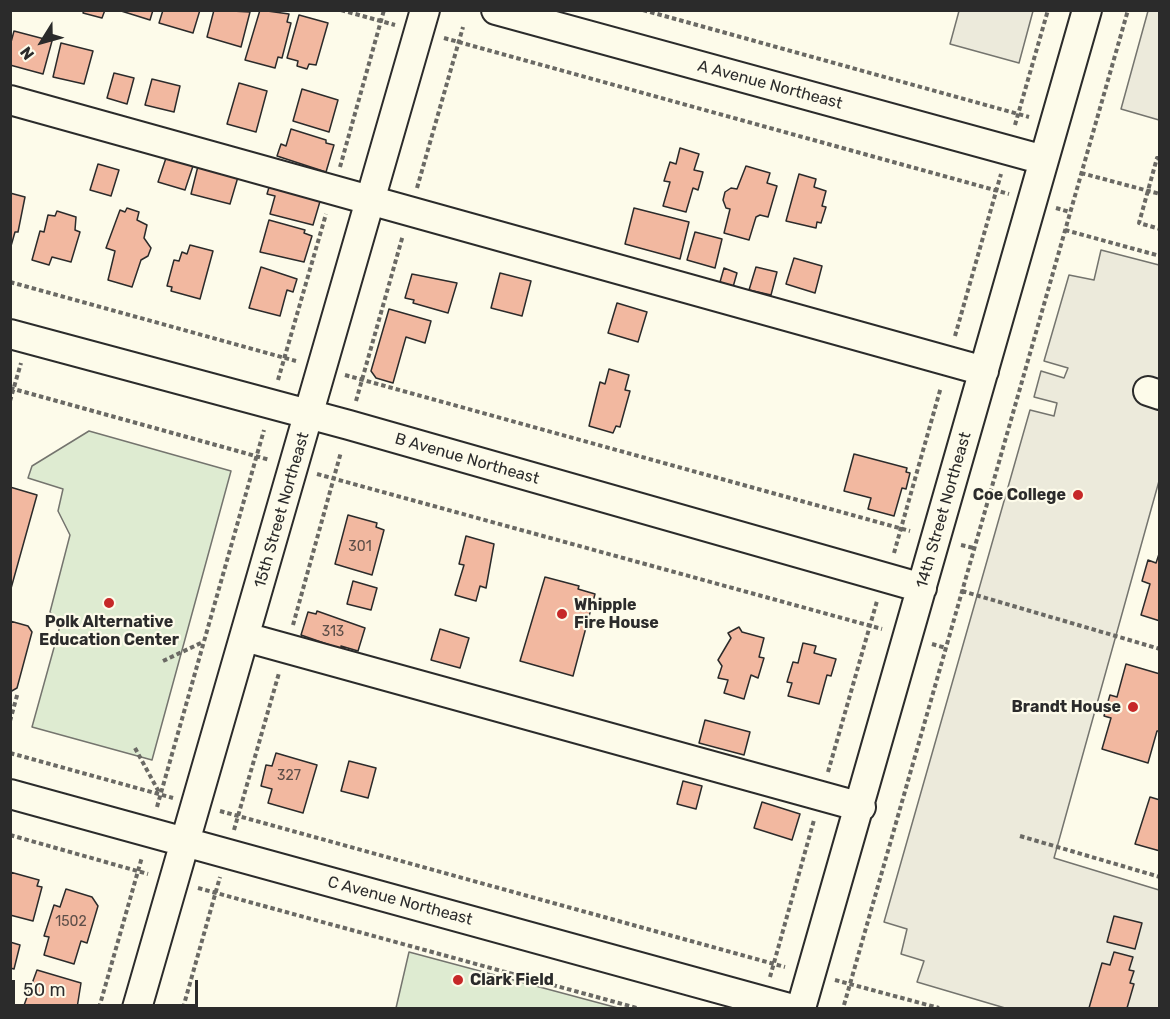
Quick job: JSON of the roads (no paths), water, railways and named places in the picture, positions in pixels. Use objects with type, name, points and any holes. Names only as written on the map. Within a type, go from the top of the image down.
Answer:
[{"type":"street","name":"15th Street Northeast","points":[[137,1008],[246,637],[425,10]]},
{"type":"street","name":"A Avenue Northeast","points":[[496,10],[1044,160]]},
{"type":"street","name":"14th Street Northeast","points":[[801,1008],[861,807],[1087,10]]},
{"type":"street","points":[[10,100],[984,371]]},
{"type":"street","name":"B Avenue Northeast","points":[[19,336],[310,414],[922,588]]},
{"type":"street","points":[[246,637],[861,807]]},
{"type":"street","name":"C Avenue Northeast","points":[[10,794],[789,1008]]},
{"type":"place","name":"Coe College","points":[[1078,495]]},
{"type":"place","name":"Polk Alternative Education Center","points":[[109,603]]},
{"type":"place","name":"Whipple Fire House","points":[[562,614]]},
{"type":"place","name":"Brandt House","points":[[1133,707]]},
{"type":"place","name":"Clark Field","points":[[458,980]]}]
